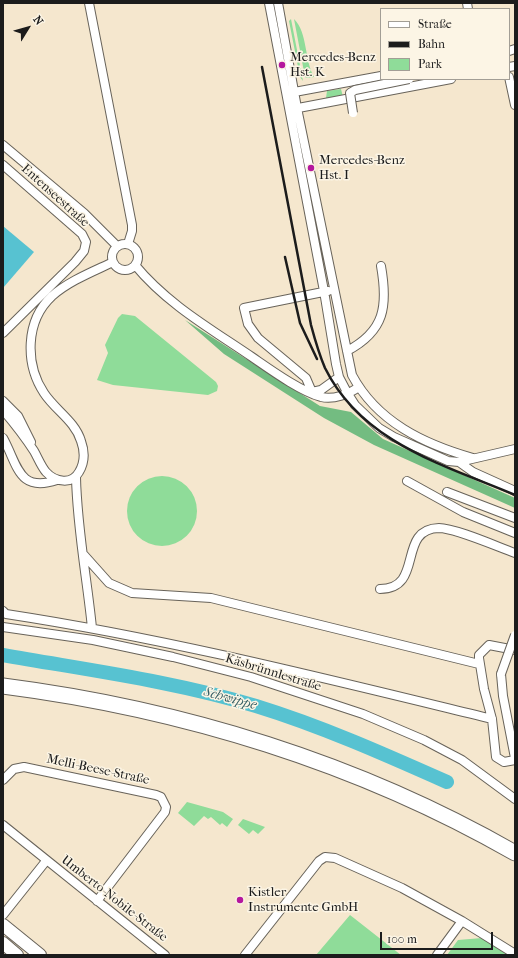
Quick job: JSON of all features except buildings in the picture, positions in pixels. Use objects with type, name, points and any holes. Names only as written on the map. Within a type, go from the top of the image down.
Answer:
[{"type":"highway","points":[[3,676],[138,700],[218,720],[279,738],[379,775],[466,814],[515,842]]},
{"type":"highway","points":[[3,686],[122,706],[211,727],[279,748],[353,774],[419,802],[515,853]]},
{"type":"main road","points":[[3,925],[40,955]]},
{"type":"main road","points":[[3,944],[19,955],[22,948],[29,946]]},
{"type":"street","points":[[89,3],[132,225],[132,231],[128,244]]},
{"type":"street","points":[[269,3],[291,93]]},
{"type":"street","points":[[278,3],[291,93],[339,377],[348,394],[366,416],[379,428],[394,437],[440,458],[459,462],[473,472],[515,491]]},
{"type":"street","points":[[291,93],[380,76]]},
{"type":"street","points":[[353,113],[350,93],[355,90],[405,80]]},
{"type":"street","points":[[294,109],[446,80]]},
{"type":"street","points":[[510,80],[515,105]]},
{"type":"street","points":[[294,109],[335,290],[352,375],[359,387],[377,410],[392,422],[432,442],[474,458]]},
{"type":"street","points":[[3,145],[90,218],[117,246]]},
{"type":"street","name":"Entenseestraße","points":[[3,165],[82,234],[86,242],[84,251],[75,262],[3,334]]},
{"type":"street","points":[[128,244],[135,249],[138,258],[131,268],[123,270],[118,268],[113,262],[112,253],[117,246],[128,244]]},
{"type":"street","points":[[92,628],[84,555],[77,510],[76,478],[83,465],[84,454],[81,440],[73,426],[44,394],[32,365],[30,345],[32,330],[41,309],[52,297],[78,279],[113,262]]},
{"type":"street","points":[[134,265],[162,295],[285,379],[322,397],[348,394],[359,387]]},
{"type":"street","points":[[347,351],[361,344],[375,331],[384,309],[384,285],[381,266]]},
{"type":"street","points":[[312,392],[306,378],[258,338],[248,324],[244,308],[335,290]]},
{"type":"street","points":[[312,392],[321,390],[339,377]]},
{"type":"street","points":[[3,401],[18,416],[30,436],[34,450]]},
{"type":"street","points":[[3,410],[34,450],[46,472],[57,480]]},
{"type":"street","points":[[3,438],[18,471],[32,484],[44,484],[57,480],[68,481],[76,478]]},
{"type":"street","points":[[459,462],[515,450]]},
{"type":"street","points":[[407,481],[463,512],[515,533]]},
{"type":"street","points":[[447,492],[515,518]]},
{"type":"street","points":[[380,589],[390,589],[404,579],[416,539],[425,532],[439,528],[453,531],[515,553]]},
{"type":"street","points":[[84,555],[110,583],[132,593],[211,598],[479,664]]},
{"type":"street","points":[[3,611],[6,614],[92,628],[234,656],[492,720]]},
{"type":"street","name":"Käsbrünnlestraße","points":[[3,627],[93,640],[173,657],[251,677],[355,712],[424,740],[462,760],[515,799]]},
{"type":"street","points":[[515,635],[501,674],[503,696],[515,759],[504,762],[496,757],[492,720],[479,664],[479,655],[489,645],[515,650]]},
{"type":"street","name":"Melli-Beese-Straße","points":[[3,780],[14,769],[24,767],[161,797],[166,807],[165,812],[97,901]]},
{"type":"street","points":[[3,825],[46,861]]},
{"type":"street","points":[[245,955],[319,861],[325,857],[335,858],[402,888],[462,921],[515,954]]},
{"type":"street","name":"Umberto-Nobile-Straße","points":[[3,915],[46,861],[165,955]]},
{"type":"street","points":[[437,955],[462,921]]},
{"type":"green space","points":[[291,19],[303,81],[300,77],[289,21]]},
{"type":"green space","points":[[294,19],[302,32],[309,63],[314,77],[305,77]]},
{"type":"green space","points":[[341,89],[343,97],[326,98],[327,91]]},
{"type":"green space","points":[[122,314],[135,316],[216,382],[218,386],[217,391],[208,395],[113,385],[97,380],[108,353],[105,345],[118,318]]},
{"type":"green space","points":[[185,320],[320,406],[351,412],[383,439],[515,498],[515,508],[374,445],[324,418],[224,354]]},
{"type":"green space","points":[[162,476],[175,479],[187,486],[194,498],[197,511],[194,524],[187,536],[175,543],[162,546],[149,543],[137,536],[130,524],[127,511],[130,498],[137,486],[149,479]]},
{"type":"green space","points":[[187,802],[223,812],[233,819],[227,827],[222,823],[220,825],[211,817],[208,819],[204,816],[194,826],[178,813]]},
{"type":"green space","points":[[243,819],[265,827],[258,834],[253,830],[249,834],[238,825]]},
{"type":"green space","points":[[350,915],[401,955],[316,955]]},
{"type":"green space","points":[[482,938],[508,955],[447,955],[458,940]]},
{"type":"water","points":[[3,226],[34,252],[3,288]]},
{"type":"waterway","name":"Schwippe","points":[[3,655],[162,683],[225,697],[328,731],[447,782]]},
{"type":"railway","points":[[262,67],[311,325],[325,368],[341,394],[360,415],[383,433],[407,448],[433,461],[515,495]]},
{"type":"railway","points":[[285,257],[300,323],[317,359]]},
{"type":"place","name":"Mercedes-Benz Hst. K","points":[[282,65]]},
{"type":"place","name":"Mercedes-Benz Hst. I","points":[[311,168]]},
{"type":"place","name":"Kistler Instrumente GmbH","points":[[240,900]]}]
